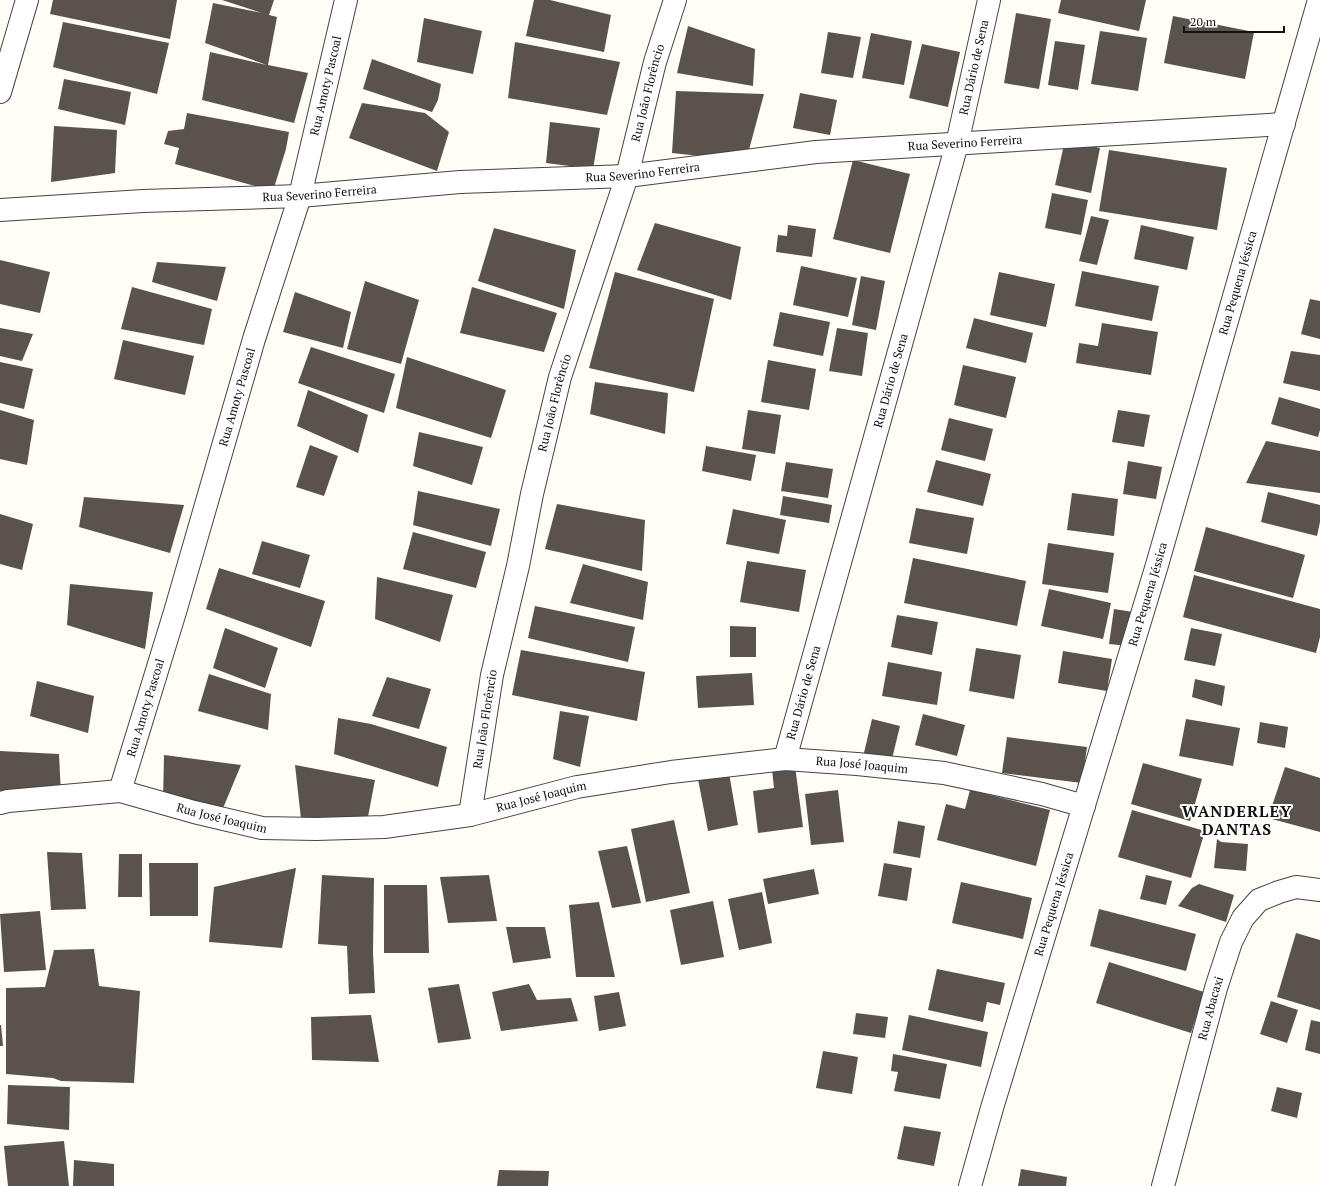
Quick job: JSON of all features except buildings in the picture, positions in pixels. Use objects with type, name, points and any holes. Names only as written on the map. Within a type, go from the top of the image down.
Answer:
[{"type":"street","points":[[0,92],[27,0]]},
{"type":"street","name":"Rua Amoty Pascoal","points":[[120,791],[175,612],[254,339],[300,196],[346,0]]},
{"type":"street","name":"Rua João Florêncio","points":[[470,816],[492,675],[560,376],[627,176],[656,62],[674,0]]},
{"type":"street","name":"Rua Dário de Sena","points":[[785,759],[957,144],[989,0]]},
{"type":"street","name":"Rua Pequena Jéssica","points":[[970,1186],[1157,565],[1319,0]]},
{"type":"street","name":"Rua Severino Ferreira","points":[[0,210],[143,201],[300,196],[460,182],[627,176],[816,152],[1284,124]]},
{"type":"street","name":"Rua José Joaquim","points":[[0,802],[120,791],[194,812],[262,828],[316,829],[384,827],[470,816],[577,787],[671,772],[785,759],[857,764],[944,773],[1042,794],[1084,806]]},
{"type":"street","name":"Rua Abacaxi","points":[[1162,1186],[1216,988],[1231,942],[1243,918],[1259,900],[1280,892],[1296,887],[1320,890]]},
{"type":"district","name":"WANDERLEY DANTAS","points":[[1237,820]]}]
